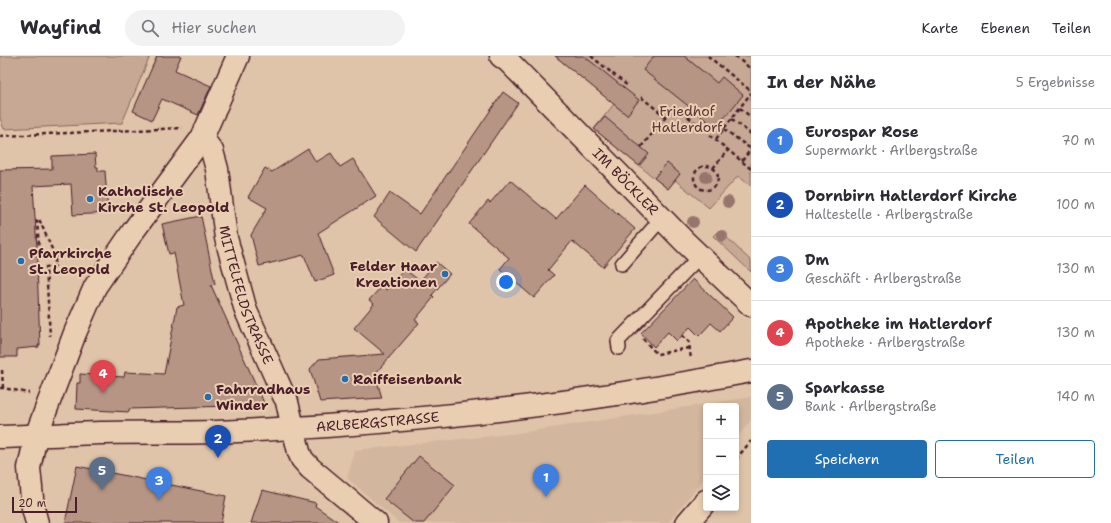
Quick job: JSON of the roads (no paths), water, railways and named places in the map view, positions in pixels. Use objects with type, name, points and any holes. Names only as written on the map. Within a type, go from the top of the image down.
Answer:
[{"type":"street","points":[[37,523],[33,508],[29,473],[36,436],[75,333],[95,287],[120,250],[202,138],[238,56]]},
{"type":"street","name":"IM BÖCKLER","points":[[501,56],[508,60],[662,218],[751,305]]},
{"type":"street","name":"MITTELFELDSTRASSE","points":[[202,138],[212,151],[218,169],[226,238],[246,311],[286,398],[302,459],[310,468],[376,523]]},
{"type":"street","name":"ARLBERGSTRASSE","points":[[0,437],[98,433],[216,432],[334,425],[450,415],[548,404],[676,386],[751,371]]},
{"type":"street","points":[[687,523],[703,504]]},
{"type":"lane","points":[[622,264],[662,218]]},
{"type":"lane","points":[[619,348],[618,341],[700,256]]},
{"type":"place","name":"Katholische Kirche St. Leopold","points":[[90,199]]},
{"type":"place","name":"Pfarrkirche St. Leopold","points":[[21,261]]},
{"type":"place","name":"Felder Haar Kreationen","points":[[445,274]]},
{"type":"place","name":"Raiffeisenbank","points":[[345,379]]},
{"type":"place","name":"Apotheke im Hatlerdorf","points":[[103,393]]},
{"type":"place","name":"Fahrradhaus Winder","points":[[208,397]]},
{"type":"place","name":"Dornbirn Hatlerdorf Kirche","points":[[218,458]]},
{"type":"place","name":"Sparkasse","points":[[102,490]]},
{"type":"place","name":"Eurospar Rose","points":[[546,497]]},
{"type":"place","name":"Dm","points":[[159,500]]},
{"type":"park label","name":"Friedhof Hatlerdorf","points":[[687,120]]}]
